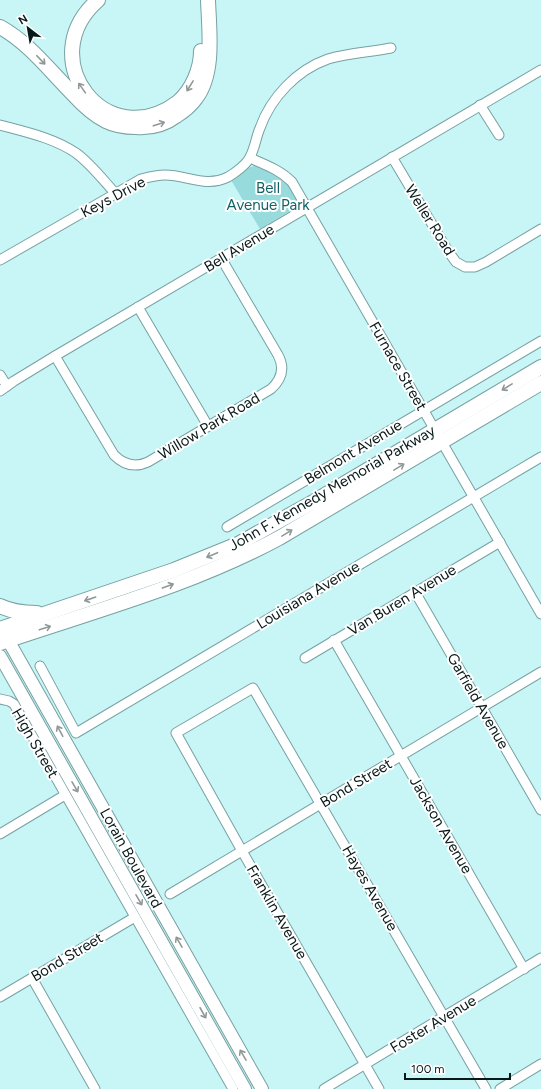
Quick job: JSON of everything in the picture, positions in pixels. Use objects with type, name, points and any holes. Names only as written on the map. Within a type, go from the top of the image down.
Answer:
[{"type":"highway","points":[[98,0],[82,18],[74,36],[72,54],[74,72],[82,88],[102,108],[118,116],[134,118],[148,116],[166,110],[180,100],[193,84],[199,67],[201,55],[204,4]]},
{"type":"highway","points":[[0,27],[20,39],[84,105],[97,116],[117,125],[144,128],[159,125],[174,118],[187,109],[203,88],[209,65],[204,4]]},
{"type":"highway","name":"John F. Kennedy Memorial Parkway","points":[[2,633],[48,613],[174,570],[238,544],[281,521],[541,367]]},
{"type":"highway","name":"John F. Kennedy Memorial Parkway","points":[[2,633],[155,591],[246,555],[279,538],[541,383]]},
{"type":"highway","points":[[0,606],[8,610],[21,613],[48,613]]},
{"type":"main road","name":"Lorain Boulevard","points":[[2,633],[262,1089]]},
{"type":"main road","name":"Lorain Boulevard","points":[[0,656],[246,1089]]},
{"type":"main road","points":[[0,674],[17,686]]},
{"type":"street","points":[[250,158],[260,126],[265,116],[277,97],[298,75],[329,59],[391,48]]},
{"type":"street","name":"Bell Avenue","points":[[3,388],[541,70]]},
{"type":"street","points":[[480,105],[499,136]]},
{"type":"street","points":[[0,125],[48,139],[64,146],[84,160],[115,193]]},
{"type":"street","name":"Weller Road","points":[[392,157],[448,251],[456,262],[464,267],[475,267],[486,262],[541,229]]},
{"type":"street","name":"Keys Drive","points":[[1,258],[136,182],[153,176],[165,175],[177,176],[201,182],[215,182],[228,177],[250,158]]},
{"type":"street","name":"Furnace Street","points":[[250,158],[278,170],[292,182],[541,614]]},
{"type":"street","name":"Willow Park Road","points":[[56,356],[114,455],[124,463],[131,465],[144,464],[271,389],[276,384],[282,372],[282,365],[278,355],[221,258]]},
{"type":"street","points":[[138,307],[208,426]]},
{"type":"street","name":"Belmont Avenue","points":[[227,526],[541,341]]},
{"type":"street","points":[[0,375],[3,388]]},
{"type":"street","name":"Louisiana Avenue","points":[[40,666],[76,733],[541,457]]},
{"type":"street","name":"Van Buren Avenue","points":[[305,658],[500,542]]},
{"type":"street","name":"Garfield Avenue","points":[[415,592],[541,810]]},
{"type":"street","name":"Jackson Avenue","points":[[334,640],[524,969]]},
{"type":"street","name":"Bond Street","points":[[170,894],[541,672]]},
{"type":"street","name":"Hayes Avenue","points":[[176,733],[253,688],[486,1089]]},
{"type":"street","name":"High Street","points":[[0,699],[14,704],[65,795]]},
{"type":"street","name":"Franklin Avenue","points":[[176,733],[242,852],[379,1089]]},
{"type":"street","points":[[0,834],[65,795]]},
{"type":"street","name":"Lorain Boulevard","points":[[65,795],[233,1089]]},
{"type":"street","name":"Bond Street","points":[[0,997],[135,917]]},
{"type":"street","name":"Foster Avenue","points":[[324,1089],[541,958]]},
{"type":"street","points":[[32,978],[95,1089]]},
{"type":"street","points":[[500,1089],[541,1064]]},
{"type":"green space","name":"Bell Avenue Park","points":[[254,166],[261,167],[269,171],[285,182],[295,195],[296,202],[293,209],[260,229],[231,180],[248,168]]}]
